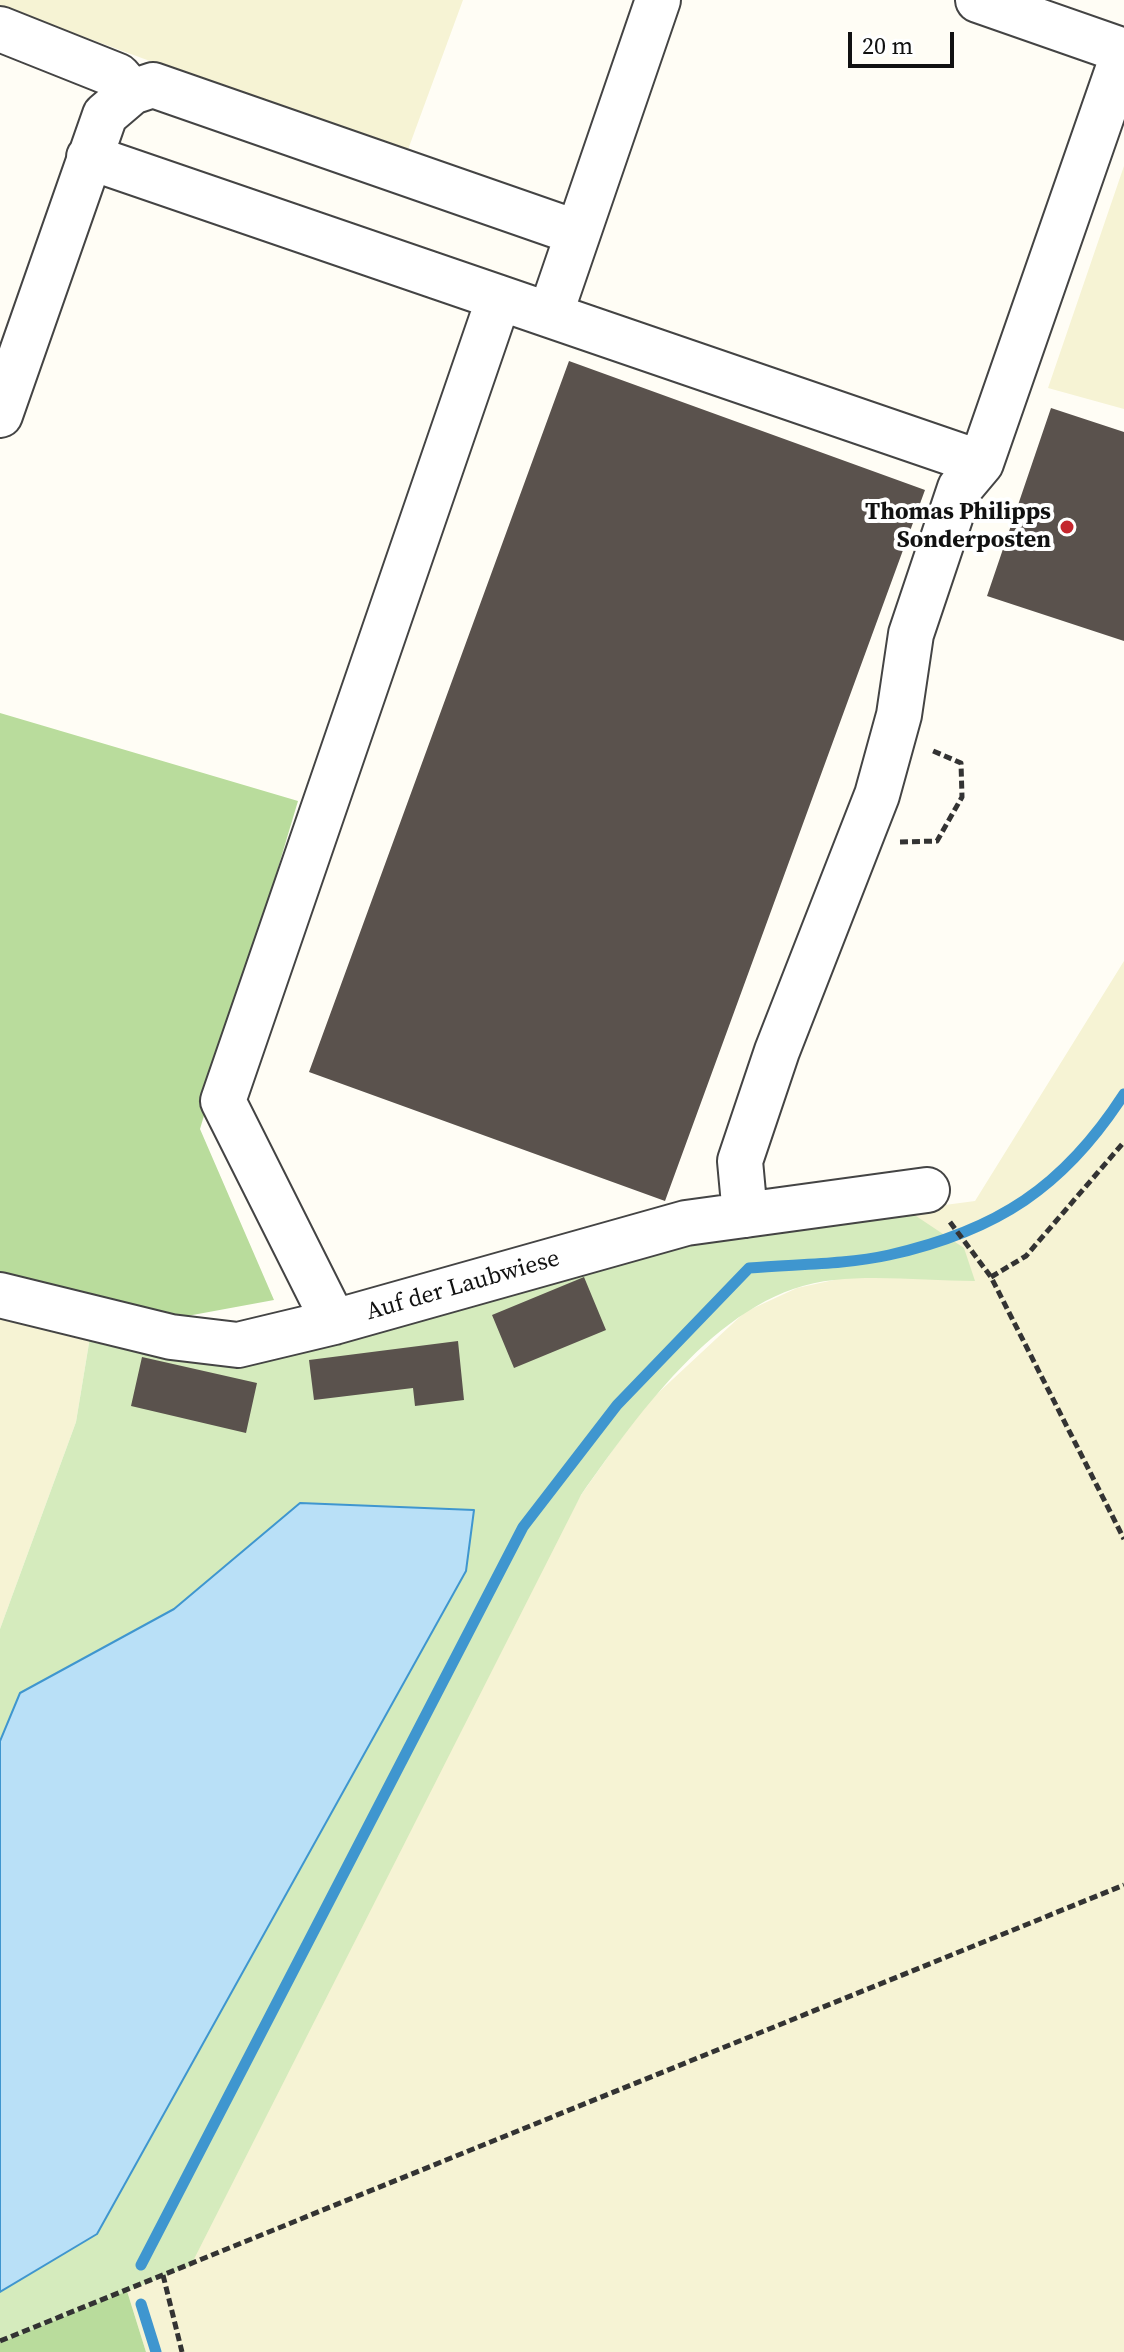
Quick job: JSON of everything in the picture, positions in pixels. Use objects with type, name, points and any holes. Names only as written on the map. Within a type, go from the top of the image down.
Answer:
[{"type":"street","points":[[550,315],[658,0]]},
{"type":"street","points":[[745,1215],[740,1161],[777,1051],[877,795],[893,734],[911,634],[960,488],[981,463],[1124,51],[978,0]]},
{"type":"street","points":[[0,29],[118,76],[132,92]]},
{"type":"street","points":[[0,415],[105,115],[132,92],[153,85],[578,233]]},
{"type":"street","points":[[89,157],[981,463]]},
{"type":"street","points":[[334,1322],[223,1101],[499,298]]},
{"type":"street","name":"Auf der Laubwiese","points":[[0,1295],[171,1337],[238,1345],[334,1322],[686,1223],[745,1215],[938,1205]]},
{"type":"path","points":[[858,844],[937,841],[962,797],[961,763],[893,734]]},
{"type":"path","points":[[991,1277],[1026,1256],[1124,1142]]},
{"type":"path","points":[[938,1205],[991,1277],[1124,1539]]},
{"type":"path","points":[[0,2341],[1124,1885]]},
{"type":"path","points":[[163,2275],[182,2352]]},
{"type":"shaded area","points":[[0,0],[463,0],[406,155],[0,6]]},
{"type":"shaded area","points":[[1124,166],[1124,409],[1048,388]]},
{"type":"shaded area","points":[[1124,961],[1124,2352],[146,2352],[127,2291],[581,1495],[644,1406],[745,1312],[797,1288],[834,1280],[907,1210],[975,1201]]},
{"type":"shaded area","points":[[0,1304],[92,1325],[76,1422],[0,1629]]},
{"type":"green space","points":[[0,713],[298,801],[200,1129],[274,1300],[149,1323],[0,1281]]},
{"type":"green space","points":[[907,1210],[964,1248],[975,1281],[834,1280],[794,1289],[756,1306],[688,1360],[630,1428],[581,1495],[191,2265],[0,2343],[0,2292],[97,2234],[466,1572],[300,1503],[174,1609],[20,1693],[0,1741],[0,1629],[76,1422],[92,1325],[232,1356],[762,1227]]},
{"type":"green space","points":[[127,2291],[146,2352],[0,2352],[0,2343]]},
{"type":"water","points":[[300,1503],[474,1510],[466,1571],[97,2234],[0,2292],[0,1741],[20,1693],[174,1609]]},
{"type":"building","points":[[569,361],[925,490],[665,1201],[309,1072]]},
{"type":"building","name":"Thomas Philipps Sonderposten","points":[[1051,408],[1124,432],[1124,641],[987,596]]},
{"type":"building","points":[[584,1277],[606,1330],[514,1368],[492,1315]]},
{"type":"building","points":[[458,1341],[464,1400],[415,1406],[413,1388],[314,1400],[309,1360]]},
{"type":"building","points":[[142,1357],[257,1383],[246,1433],[131,1406]]},
{"type":"waterway","points":[[141,2265],[523,1527],[617,1405],[749,1268],[872,1258],[963,1233],[995,1218],[1052,1179],[1101,1127],[1124,1094]]},
{"type":"waterway","points":[[141,2304],[156,2352]]},
{"type":"place","name":"Thomas Philipps Sonderposten","points":[[1067,527]]}]
